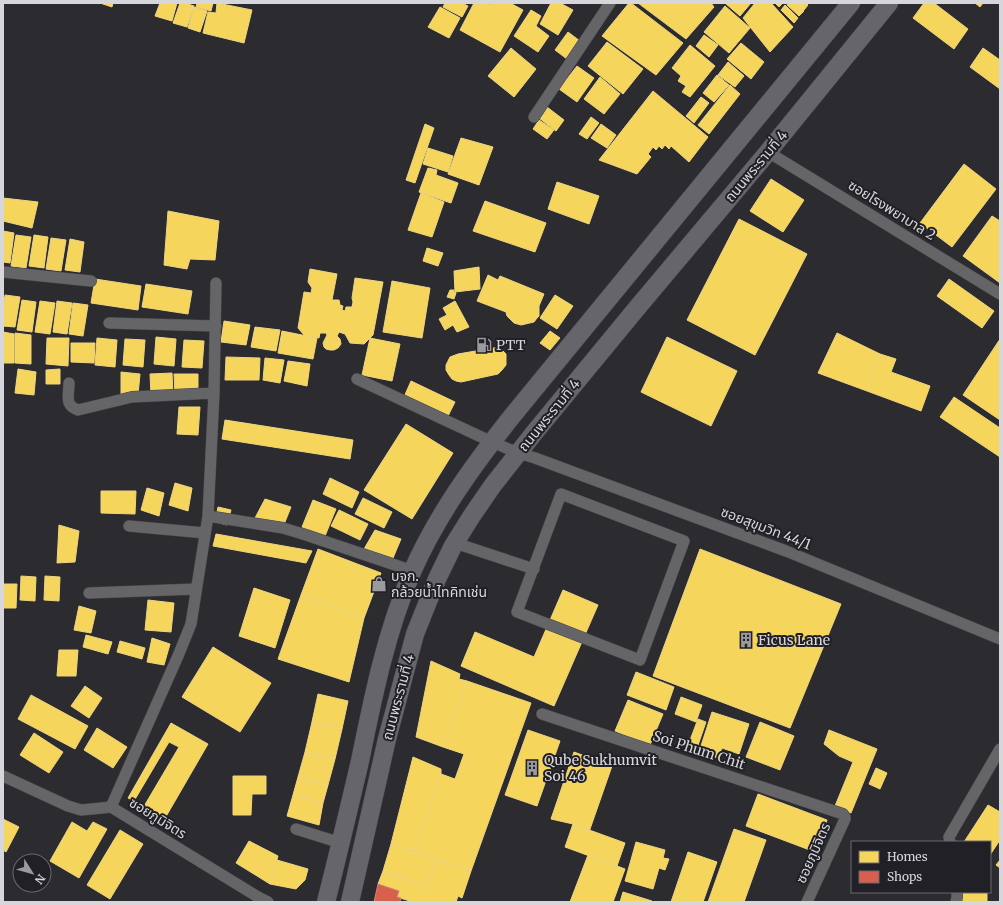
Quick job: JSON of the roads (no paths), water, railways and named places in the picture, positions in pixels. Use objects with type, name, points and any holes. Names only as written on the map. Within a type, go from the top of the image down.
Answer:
[{"type":"main road","name":"ถนนพระรามที่ 4","points":[[326,902],[390,630],[412,571],[445,509],[492,442],[572,341],[685,206],[851,3]]},
{"type":"main road","name":"ถนนพระรามที่ 4","points":[[350,902],[387,739],[415,634],[437,579],[455,543],[475,510],[518,453],[768,152],[889,3]]},
{"type":"street","points":[[534,117],[610,3]]},
{"type":"street","name":"ซอยโรงพยาบาล 2","points":[[768,152],[1000,294]]},
{"type":"street","points":[[3,272],[91,281]]},
{"type":"street","points":[[112,807],[191,624],[208,516],[214,393],[216,283]]},
{"type":"street","points":[[109,323],[216,326]]},
{"type":"street","name":"ซอยสุขุมวิท 44/1","points":[[357,379],[518,453],[786,551],[1000,639]]},
{"type":"street","points":[[70,383],[68,402],[70,406],[78,410],[132,397],[214,393]]},
{"type":"street","points":[[561,494],[684,541],[640,660],[517,612],[534,569],[561,494]]},
{"type":"street","points":[[208,516],[283,528],[412,571]]},
{"type":"street","points":[[129,526],[205,533]]},
{"type":"street","points":[[455,543],[534,569]]},
{"type":"street","points":[[89,593],[196,589]]},
{"type":"street","name":"Soi Phum Chit","points":[[542,714],[843,814],[845,817]]},
{"type":"street","points":[[950,841],[949,837],[1000,749]]},
{"type":"street","name":"ซอยภูมิจิตร","points":[[3,776],[68,806],[81,810],[112,807],[258,898],[268,902]]},
{"type":"street","name":"ซอยภูมิจิตร","points":[[807,902],[845,817]]},
{"type":"street","points":[[296,829],[341,843]]},
{"type":"place","name":"PTT","points":[[484,345]]},
{"type":"place","name":"บจก. กล้วยน้ำไทคิทเช่น","points":[[379,584]]},
{"type":"place","name":"Ficus Lane","points":[[746,640]]},
{"type":"place","name":"Qube Sukhumvit Soi 46","points":[[532,768]]}]
